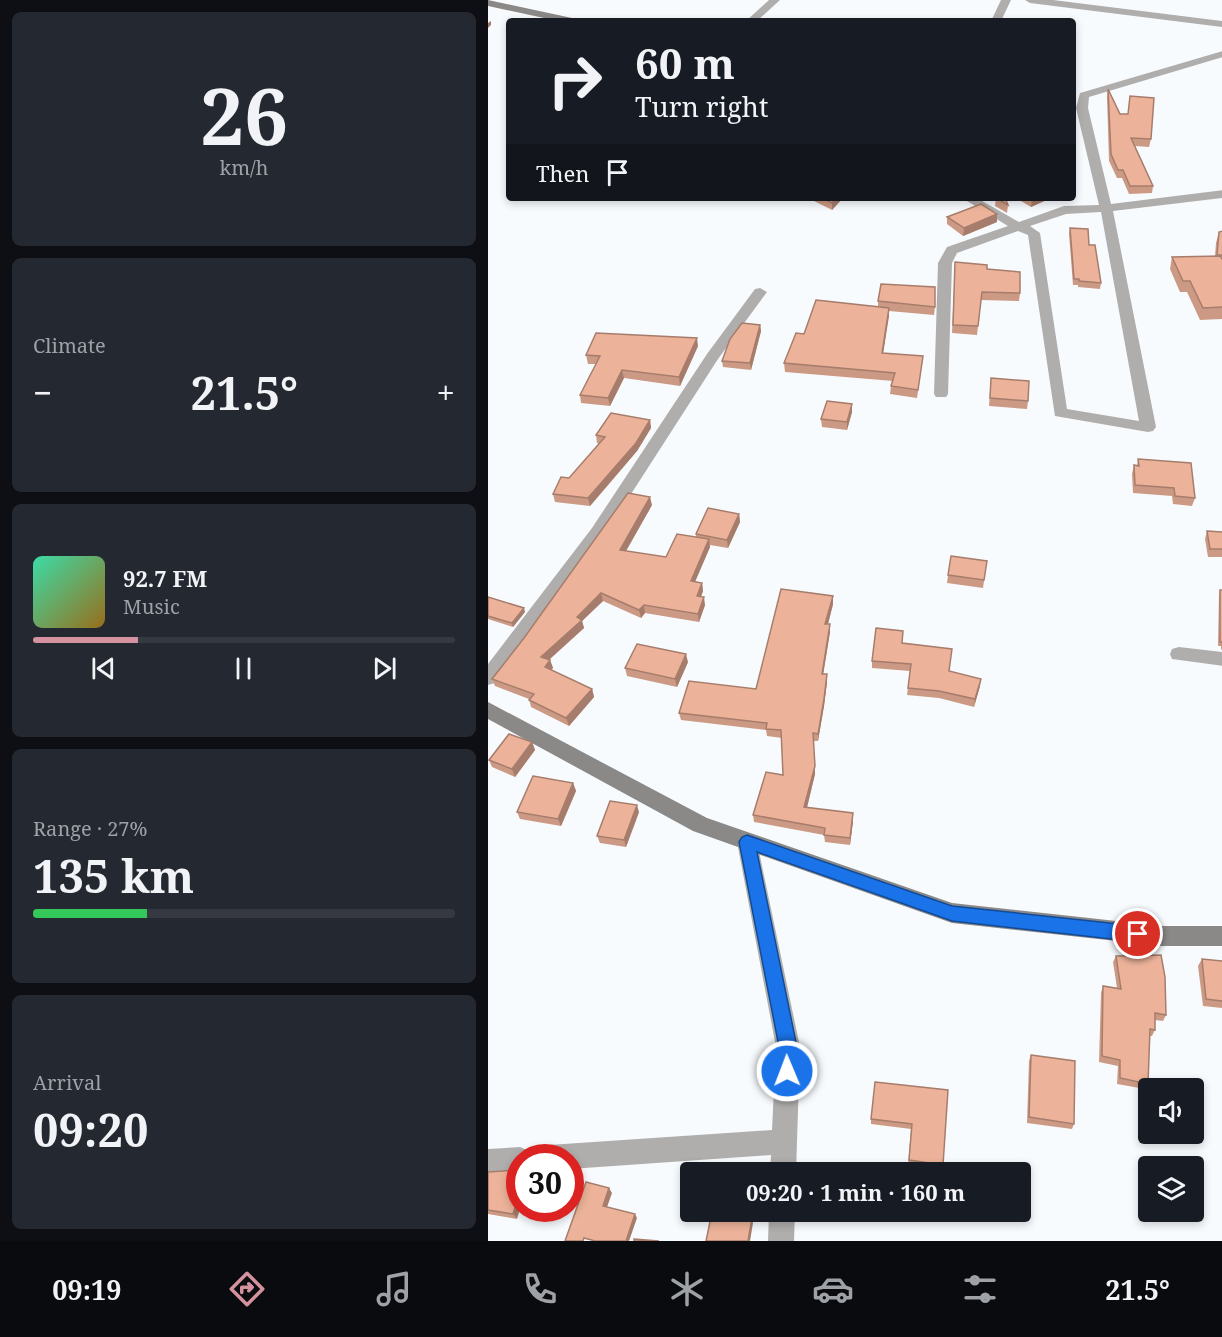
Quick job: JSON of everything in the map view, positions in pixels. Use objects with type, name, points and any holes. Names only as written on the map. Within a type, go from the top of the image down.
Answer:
[{"type":"street","points":[[754,18],[775,0]]},
{"type":"street","points":[[997,18],[1006,0]]},
{"type":"street","points":[[1030,0],[1222,24]]},
{"type":"street","points":[[488,3],[558,18]]},
{"type":"street","points":[[973,201],[1001,218],[1020,224],[1034,233],[1060,413],[1148,427],[1106,208],[1078,93],[1223,54]]},
{"type":"street","points":[[941,394],[945,263],[952,250],[1064,210],[1106,208],[1223,194]]},
{"type":"street","points":[[488,678],[598,532],[712,357],[760,292]]},
{"type":"street","points":[[1179,654],[1223,660]]},
{"type":"street","points":[[488,710],[700,825],[952,913],[1162,936],[1223,936]]},
{"type":"street","points":[[747,842],[788,1047],[783,1162]]},
{"type":"street","points":[[584,1156],[784,1142]]},
{"type":"street","points":[[488,1162],[506,1161]]},
{"type":"street","points":[[781,1241],[782,1222]]},
{"type":"building","points":[[1108,89],[1120,114],[1128,114],[1130,96],[1154,98],[1151,139],[1131,138],[1153,186],[1130,186],[1123,170],[1118,170],[1111,154]]},
{"type":"building","points":[[981,204],[997,214],[964,228],[947,217]]},
{"type":"building","points":[[1070,228],[1088,229],[1089,245],[1095,245],[1101,283],[1074,279]]},
{"type":"building","points":[[1223,231],[1223,255],[1217,255],[1219,232]]},
{"type":"building","points":[[1220,256],[1223,260],[1223,307],[1203,308],[1190,281],[1183,281],[1172,257]]},
{"type":"building","points":[[955,262],[987,265],[987,269],[1020,272],[1020,293],[982,292],[978,326],[953,325]]},
{"type":"building","points":[[881,284],[935,287],[935,307],[878,301]]},
{"type":"building","points":[[816,300],[889,308],[882,353],[923,356],[918,390],[891,386],[895,373],[784,363],[796,333],[804,334]]},
{"type":"building","points":[[742,323],[760,325],[750,363],[722,361],[730,339]]},
{"type":"building","points":[[596,333],[697,338],[679,377],[622,370],[608,398],[580,395],[600,356],[586,355]]},
{"type":"building","points":[[991,378],[1029,381],[1028,401],[990,398]]},
{"type":"building","points":[[827,401],[852,404],[847,422],[821,419]]},
{"type":"building","points":[[611,413],[650,420],[636,443],[588,498],[553,494],[561,477],[569,478],[605,437],[596,435]]},
{"type":"building","points":[[1138,459],[1191,463],[1195,498],[1175,496],[1174,488],[1135,485],[1134,465],[1139,466]]},
{"type":"building","points":[[628,493],[650,497],[620,550],[666,557],[677,534],[709,539],[691,581],[702,583],[697,596],[704,597],[698,614],[644,605],[639,610],[601,593],[577,617],[582,620],[541,657],[550,660],[545,667],[592,689],[566,718],[529,700],[534,694],[492,679]]},
{"type":"building","points":[[708,508],[739,514],[727,540],[696,534]]},
{"type":"building","points":[[1207,531],[1223,532],[1223,549],[1210,549]]},
{"type":"building","points":[[951,556],[987,561],[984,580],[948,575]]},
{"type":"building","points":[[781,589],[833,596],[825,624],[830,624],[822,674],[827,674],[824,699],[818,734],[813,733],[815,766],[804,807],[853,813],[850,838],[824,835],[825,828],[753,815],[766,772],[783,775],[781,730],[766,729],[767,723],[679,713],[689,681],[756,689]]},
{"type":"building","points":[[1220,590],[1223,590],[1223,646],[1220,642]]},
{"type":"building","points":[[488,597],[524,608],[512,623],[488,616]]},
{"type":"building","points":[[876,628],[903,631],[902,643],[952,649],[949,671],[981,679],[975,699],[939,691],[908,688],[911,664],[872,661]]},
{"type":"building","points":[[637,644],[686,654],[675,679],[625,668]]},
{"type":"building","points":[[509,734],[532,742],[512,769],[489,760]]},
{"type":"building","points":[[533,776],[573,783],[558,819],[517,812]]},
{"type":"building","points":[[610,801],[637,805],[624,840],[597,836]]},
{"type":"building","points":[[1161,955],[1165,977],[1166,1015],[1155,1013],[1155,1030],[1150,1029],[1148,1078],[1138,1078],[1138,1082],[1120,1078],[1120,1060],[1102,1056],[1103,986],[1121,989],[1116,956]]},
{"type":"building","points":[[1202,959],[1223,961],[1223,1001],[1206,999]]},
{"type":"building","points":[[1031,1055],[1075,1061],[1074,1124],[1029,1117]]},
{"type":"building","points":[[875,1082],[948,1090],[943,1162],[909,1160],[912,1124],[871,1119]]},
{"type":"building","points":[[506,1171],[506,1213],[488,1210],[488,1172]]},
{"type":"building","points":[[586,1182],[609,1188],[603,1206],[635,1214],[626,1241],[595,1241],[584,1238],[583,1241],[565,1241],[572,1222],[584,1222]]},
{"type":"building","points":[[710,1222],[751,1222],[748,1241],[706,1241]]},
{"type":"building","points":[[634,1239],[659,1241],[634,1241]]},
{"type":"route","points":[[787,1071],[788,1047],[747,842],[952,913],[1138,934]]}]
